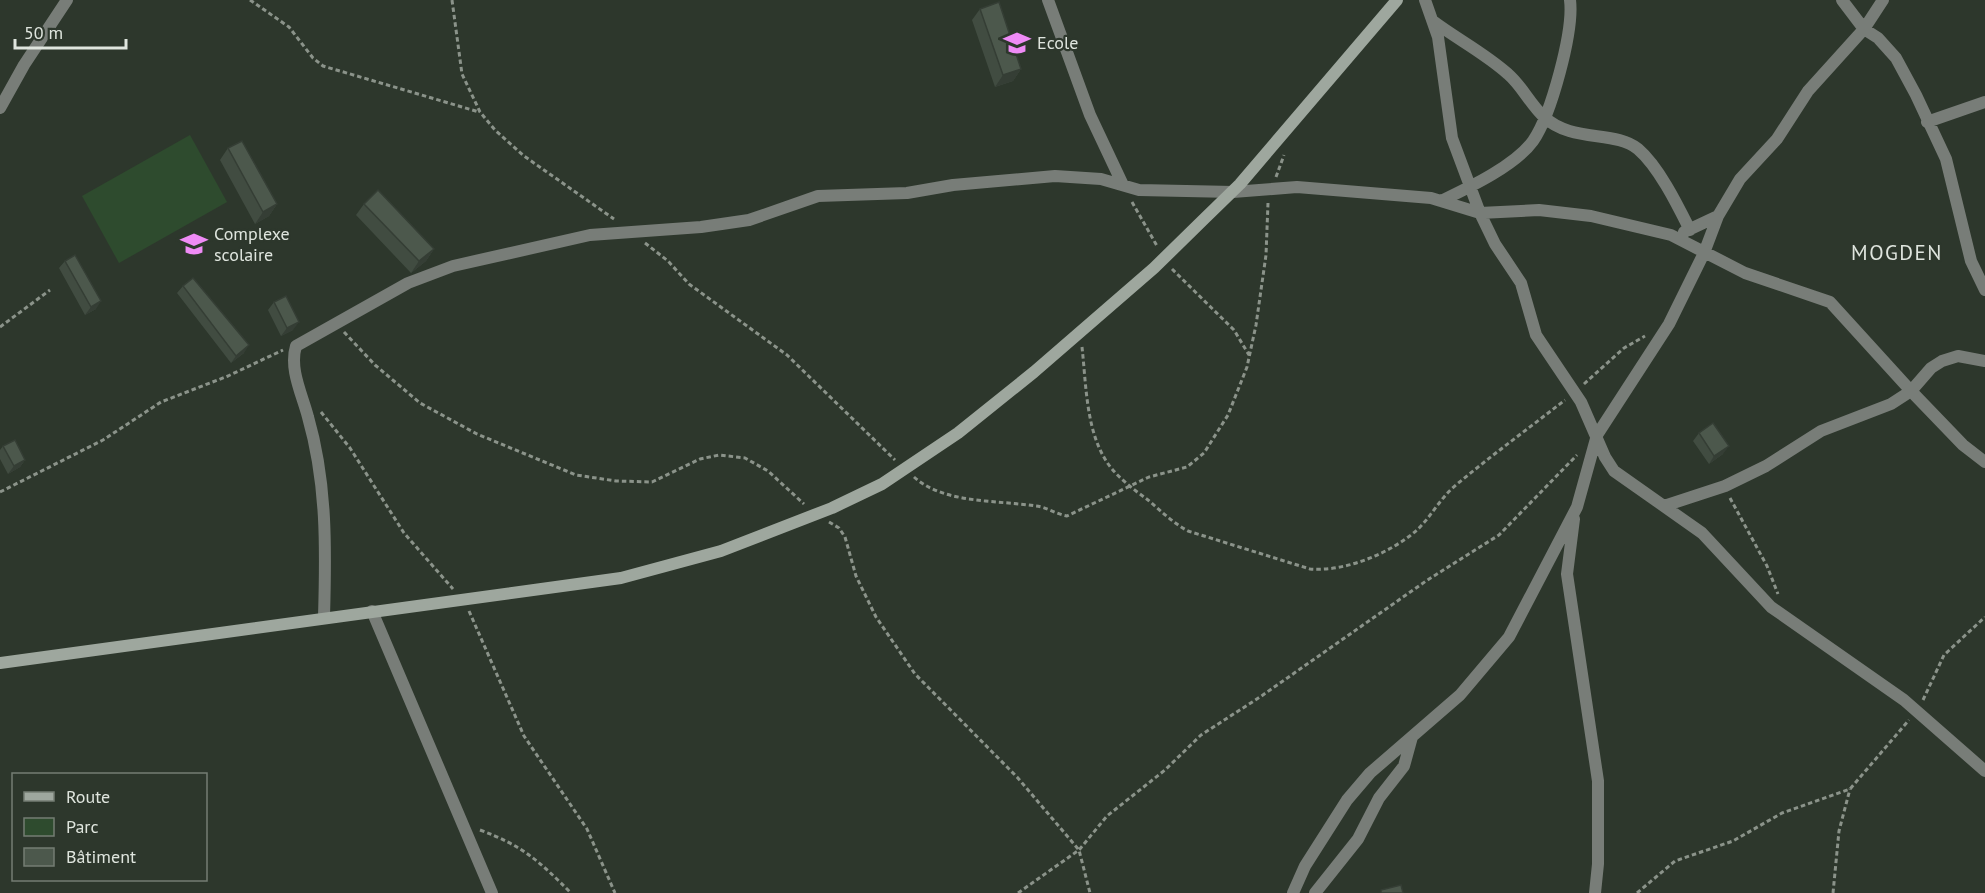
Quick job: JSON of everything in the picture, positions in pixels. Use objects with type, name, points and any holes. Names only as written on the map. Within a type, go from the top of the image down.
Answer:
[{"type":"street","points":[[0,108],[24,65],[67,0]]},
{"type":"street","points":[[1048,0],[1090,115],[1123,185]]},
{"type":"street","points":[[0,663],[324,617],[568,587],[666,568],[721,551],[816,514],[882,484],[906,470],[966,426],[1163,258],[1233,192],[1397,0]]},
{"type":"street","points":[[1425,0],[1438,36],[1452,138],[1480,213],[1495,244],[1521,283],[1536,335],[1574,392],[1597,435],[1605,458],[1614,471],[1702,533],[1771,608],[1864,670],[1917,711],[1985,771]]},
{"type":"street","points":[[1441,201],[1470,187],[1517,156],[1532,141],[1544,117],[1567,40],[1572,14],[1570,0]]},
{"type":"street","points":[[1842,0],[1864,29],[1878,38],[1896,58],[1946,159],[1971,261],[1985,290]]},
{"type":"street","points":[[1594,893],[1598,864],[1598,781],[1567,574],[1577,507],[1597,435],[1669,324],[1704,253],[1718,216],[1740,179],[1777,139],[1808,91],[1864,29],[1883,0]]},
{"type":"street","points":[[1433,21],[1509,75],[1544,117],[1582,136],[1620,141],[1638,149],[1668,189],[1690,230]]},
{"type":"street","points":[[1927,122],[1985,102]]},
{"type":"street","points":[[324,617],[325,499],[315,440],[294,366],[296,346],[408,283],[453,266],[590,235],[701,227],[749,220],[818,196],[907,193],[952,185],[1055,176],[1101,179],[1139,190],[1233,192],[1309,188],[1431,198],[1480,213],[1539,210],[1591,216],[1671,236],[1745,273],[1830,302],[1963,445],[1985,462]]},
{"type":"street","points":[[1671,236],[1690,230],[1718,216]]},
{"type":"street","points":[[1664,506],[1725,486],[1766,466],[1821,431],[1891,404],[1911,391],[1932,368],[1942,361],[1958,356],[1985,361]]},
{"type":"street","points":[[1293,893],[1305,866],[1347,800],[1370,773],[1460,695],[1509,637],[1577,507]]},
{"type":"street","points":[[372,611],[492,893]]},
{"type":"street","points":[[1315,893],[1358,839],[1379,798],[1404,766],[1412,736]]},
{"type":"path","points":[[250,0],[289,27],[313,58],[323,66],[480,112]]},
{"type":"path","points":[[452,0],[462,74],[480,112],[495,130],[524,156],[568,185],[632,233],[668,261],[689,284],[787,355],[827,392],[873,441],[925,487],[981,500],[1039,506],[1067,516],[1149,477],[1187,467],[1204,453],[1228,415],[1250,356],[1266,255],[1266,209],[1287,147]]},
{"type":"path","points":[[1123,185],[1163,258],[1234,330],[1250,356]]},
{"type":"path","points":[[0,327],[50,290]]},
{"type":"path","points":[[335,323],[375,365],[420,403],[477,434],[576,475],[616,481],[652,482],[700,459],[718,455],[745,458],[768,471],[816,514],[839,528],[845,537],[856,576],[876,617],[915,674],[1017,777],[1079,850],[1090,893]]},
{"type":"path","points":[[1080,331],[1088,402],[1097,444],[1106,461],[1130,486],[1175,524],[1188,531],[1294,566],[1323,570],[1353,562],[1399,543],[1418,529],[1434,506],[1455,486],[1574,392],[1624,348],[1669,324]]},
{"type":"path","points":[[0,492],[103,440],[161,402],[228,376],[272,353],[296,346]]},
{"type":"path","points":[[320,412],[350,448],[404,533],[463,600],[524,736],[587,829],[615,893]]},
{"type":"path","points":[[1018,893],[1079,850],[1107,816],[1165,770],[1201,735],[1260,697],[1426,581],[1499,535],[1580,452]]},
{"type":"path","points":[[1725,486],[1767,566],[1787,618]]},
{"type":"path","points":[[1833,893],[1839,831],[1850,789],[1917,711],[1944,655],[1985,617]]},
{"type":"path","points":[[1637,893],[1676,861],[1733,842],[1782,813],[1850,789]]},
{"type":"path","points":[[462,825],[482,830],[518,846],[535,857],[571,893]]},
{"type":"green space","points":[[190,135],[227,202],[119,263],[82,196]]},
{"type":"building","points":[[999,2],[1021,69],[1003,75],[980,9]]},
{"type":"building","points":[[242,141],[277,204],[263,212],[228,148]]},
{"type":"building","points":[[378,190],[434,249],[419,261],[364,204]]},
{"type":"building","points":[[75,255],[101,301],[91,307],[65,261]]},
{"type":"building","points":[[193,278],[249,345],[236,356],[183,286]]},
{"type":"building","points":[[286,296],[299,322],[287,328],[274,302]]},
{"type":"building","points":[[1713,423],[1729,446],[1714,456],[1699,433]]},
{"type":"building","points":[[15,440],[25,460],[14,466],[3,446]]},
{"type":"building","points":[[1401,885],[1403,893],[1381,893],[1381,890]]},
{"type":"place","name":"Ecole","points":[[1017,43]]},
{"type":"place","name":"Complexe scolaire","points":[[194,244]]},
{"type":"district","name":"MOGDEN","points":[[1897,253]]}]
